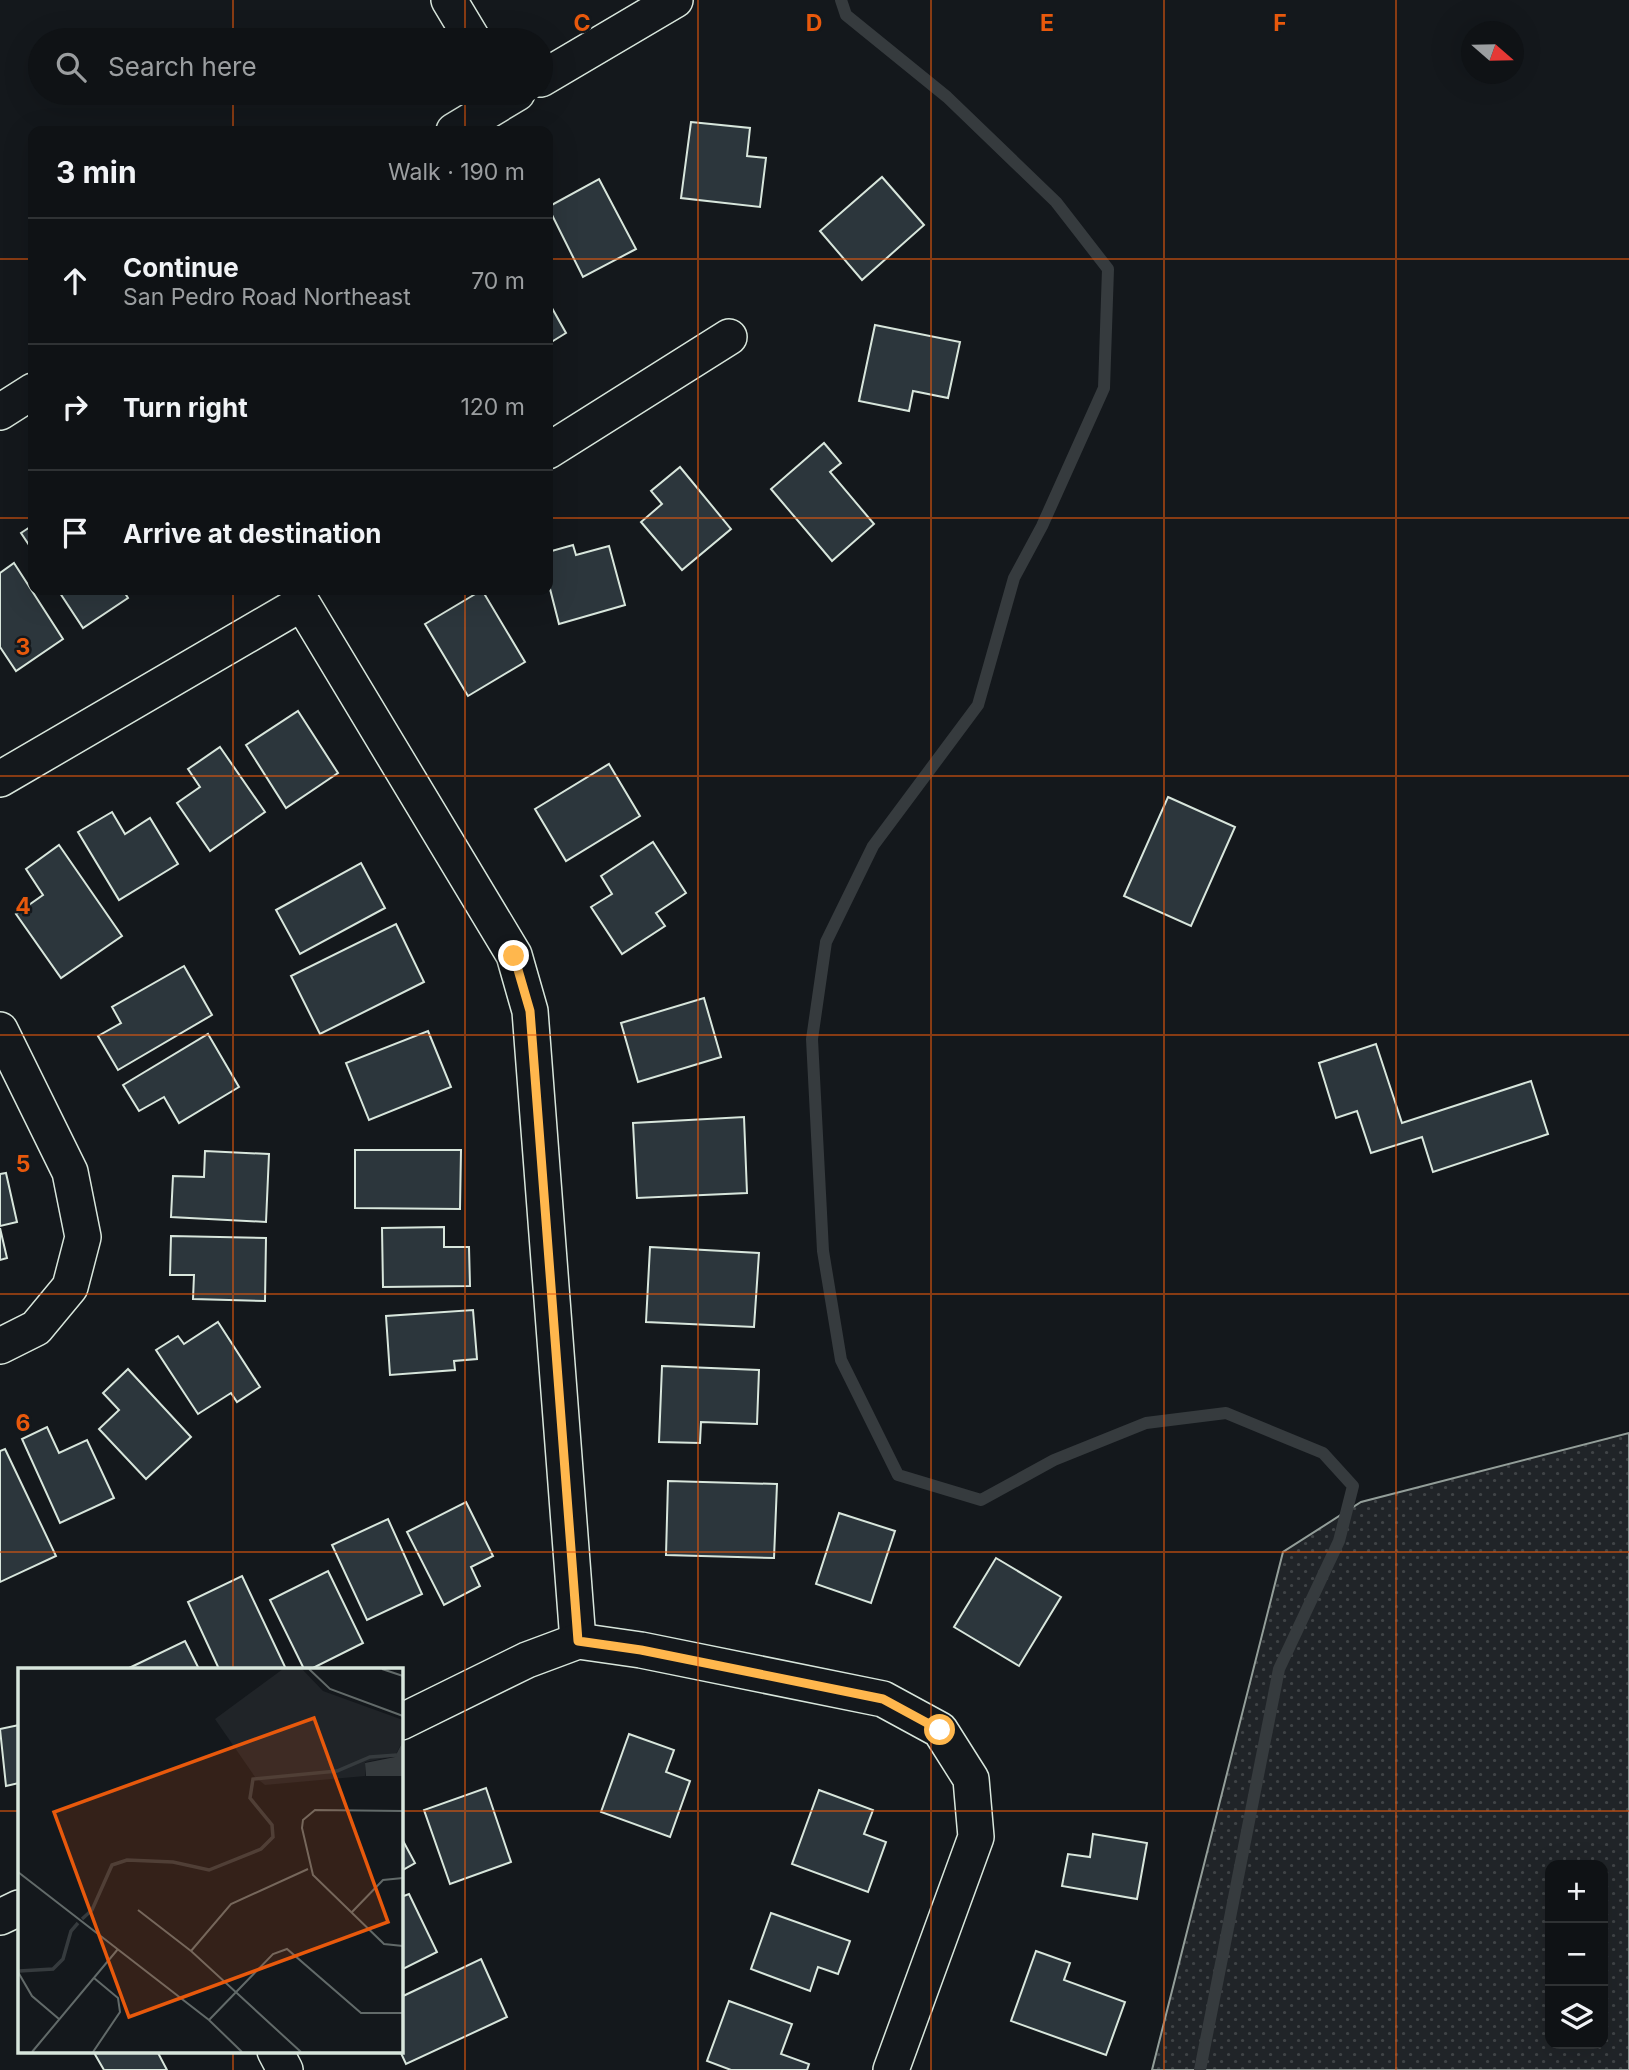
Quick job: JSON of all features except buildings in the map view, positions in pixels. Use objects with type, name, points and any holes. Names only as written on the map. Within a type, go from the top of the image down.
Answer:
[{"type":"street","points":[[449,0],[466,28]]},
{"type":"street","points":[[553,72],[675,0]]},
{"type":"street","points":[[462,126],[494,105]]},
{"type":"street","points":[[553,448],[729,337]]},
{"type":"street","points":[[0,412],[28,394]]},
{"type":"street","points":[[0,779],[313,596],[514,956],[530,1011],[578,1641]]},
{"type":"street","points":[[0,1030],[70,1172],[83,1237],[70,1287],[36,1328],[0,1346]]},
{"type":"street","points":[[402,1721],[527,1660],[578,1641],[641,1650],[883,1699],[940,1730],[971,1779],[976,1837],[891,2070]]},
{"type":"street","points":[[0,1917],[18,1908]]},
{"type":"street","points":[[276,2052],[285,2070]]},
{"type":"shaded area","points":[[1629,1433],[1629,2070],[1152,2070],[1283,1552],[1361,1502]]},
{"type":"waterway","points":[[841,0],[846,15],[947,97],[1056,202],[1108,269],[1104,388],[1042,526],[1014,578],[978,705],[873,846],[826,942],[812,1039],[823,1251],[841,1360],[898,1475],[981,1500],[1054,1460],[1146,1423],[1226,1413],[1323,1453],[1353,1486],[1339,1541],[1279,1669],[1200,2070]]},
{"type":"route","points":[[514,956],[530,1011],[578,1641],[641,1650],[883,1699],[940,1730]]}]
